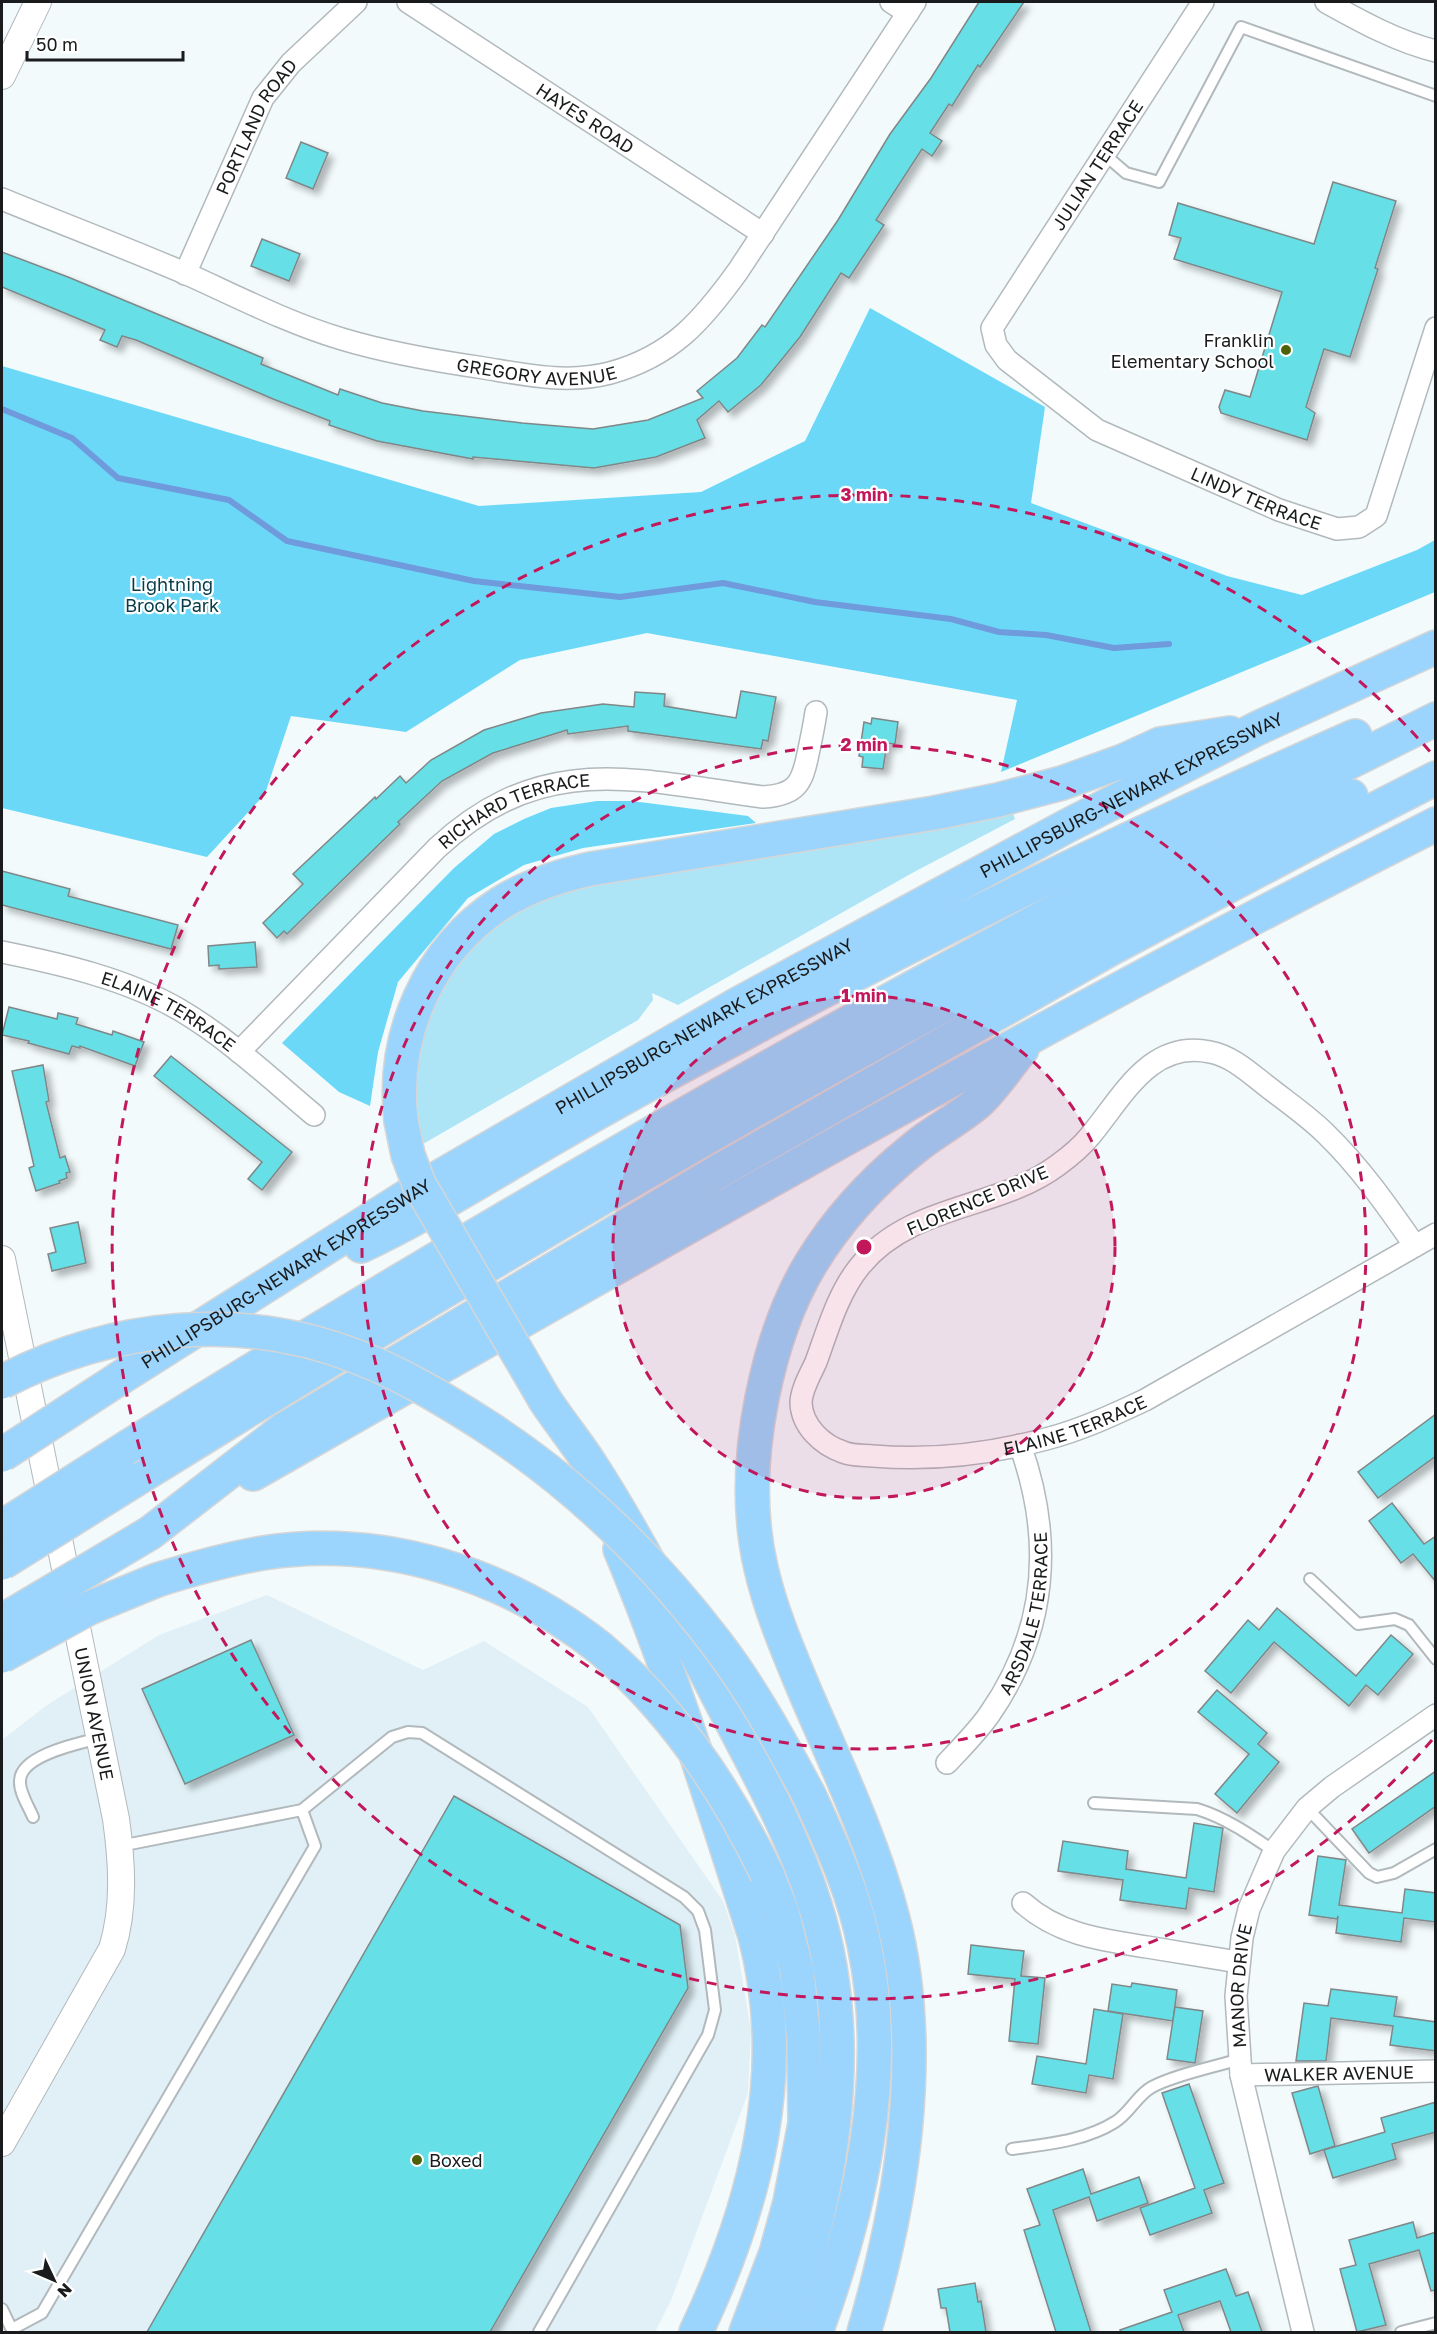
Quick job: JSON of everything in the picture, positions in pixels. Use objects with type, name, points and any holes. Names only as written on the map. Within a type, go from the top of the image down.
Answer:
[{"type":"highway","name":"PHILLIPSBURG-NEWARK EXPRESSWAY","points":[[2,1455],[225,1310],[417,1190],[738,1004],[1001,861],[1258,728],[1436,647]]},
{"type":"highway","points":[[225,1310],[413,1221],[555,1137],[688,1063],[956,923],[1152,827],[1436,698]]},
{"type":"highway","points":[[2,1527],[131,1444],[389,1286],[674,1120],[1011,934],[1436,719]]},
{"type":"highway","points":[[696,2332],[716,2291],[740,2227],[761,2146],[769,2086],[771,2047],[764,1970],[752,1926],[655,1637],[617,1542],[544,1400],[419,1184],[408,1155],[401,1121],[399,1085],[402,1050],[412,1014],[428,981],[449,951],[473,924],[502,902],[551,879],[590,869],[934,813],[998,800],[1062,783],[1124,761],[1160,744],[1258,728]]},
{"type":"highway","points":[[2,1563],[501,1259],[849,1059],[1147,898],[1436,755]]},
{"type":"highway","points":[[150,1533],[283,1430],[710,1177],[1066,974],[1317,838],[1436,778]]},
{"type":"highway","points":[[2,1621],[150,1533],[1034,1034],[1270,908],[1436,824]]},
{"type":"highway","points":[[864,2332],[890,2231],[901,2155],[908,2077],[906,2002],[894,1922],[883,1886],[853,1805],[781,1636],[760,1564],[754,1524],[753,1488],[754,1450],[759,1411],[778,1339],[792,1302],[808,1268],[829,1236],[853,1205],[879,1179],[914,1148],[977,1103],[1034,1034]]},
{"type":"highway","points":[[2,1382],[38,1364],[102,1342],[147,1333],[194,1329],[261,1332],[305,1340],[354,1356],[421,1387],[489,1428],[556,1476],[651,1565],[696,1617],[732,1665],[775,1731],[809,1795],[834,1851],[859,1922],[865,1949],[873,2005],[875,2058],[870,2118],[857,2195],[837,2269],[816,2332]]},
{"type":"highway","points":[[544,1400],[594,1470],[688,1638],[789,1838],[822,1928],[831,1972],[836,2023],[834,2102],[828,2156],[817,2216],[781,2332]]},
{"type":"highway","points":[[2,1656],[89,1608],[157,1580],[229,1559],[300,1549],[378,1552],[445,1567],[490,1582],[522,1597],[557,1617],[600,1648],[646,1691],[687,1741],[735,1812],[767,1874],[782,1912],[797,1971],[802,2015],[805,2123],[796,2175],[776,2253],[746,2332]]},
{"type":"highway","points":[[720,2332],[755,2255],[777,2194],[787,2156],[804,2061]]},
{"type":"street","points":[[2,76],[38,2]]},
{"type":"street","name":"PORTLAND ROAD","points":[[185,274],[263,98],[291,63],[356,2]]},
{"type":"street","name":"HAYES ROAD","points":[[408,2],[762,234]]},
{"type":"street","name":"JULIAN TERRACE","points":[[992,328],[1203,2]]},
{"type":"street","points":[[1326,2],[1355,18],[1423,48],[1436,51]]},
{"type":"street","name":"GREGORY AVENUE","points":[[2,199],[185,274],[288,320],[341,339],[414,357],[532,377],[572,379],[591,377],[629,366],[665,350],[681,339],[709,311],[762,234],[905,5]]},
{"type":"street","name":"LINDY TERRACE","points":[[992,328],[996,345],[1007,360],[1097,430],[1279,510],[1337,529],[1359,527],[1376,516],[1436,328]]},
{"type":"street","name":"RICHARD TERRACE","points":[[239,1052],[437,848],[455,831],[483,811],[532,788],[589,778],[625,779],[764,797],[784,794],[792,790],[804,776],[816,712]]},
{"type":"street","name":"ELAINE TERRACE","points":[[2,952],[113,980],[180,1010],[239,1052],[314,1115]]},
{"type":"street","name":"FLORENCE DRIVE","points":[[837,1306],[859,1267],[884,1241],[911,1225],[1026,1183],[1057,1166],[1088,1139],[1136,1077],[1161,1058],[1177,1052],[1193,1050],[1225,1056],[1245,1069],[1325,1133],[1386,1203],[1415,1246]]},
{"type":"street","name":"ELAINE TERRACE","points":[[837,1306],[801,1401],[806,1422],[821,1441],[845,1453],[896,1458],[948,1457],[999,1450],[1049,1439],[1098,1422],[1145,1400],[1436,1234]]},
{"type":"street","name":"UNION AVENUE","points":[[2,1259],[120,1846],[119,1914],[112,1949],[2,2143]]},
{"type":"street","name":"ARSDALE TERRACE","points":[[947,1763],[988,1716],[1004,1692],[1020,1658],[1035,1613],[1040,1585],[1041,1528],[1030,1472],[1020,1445]]},
{"type":"street","name":"MANOR DRIVE","points":[[1304,2332],[1241,2067],[1236,2004],[1238,1962],[1250,1909],[1274,1851],[1307,1808],[1332,1787],[1436,1715]]},
{"type":"street","points":[[1023,1903],[1037,1915],[1056,1926],[1081,1936],[1238,1962]]},
{"type":"street","name":"WALKER AVENUE","points":[[1241,2067],[1436,2072]]},
{"type":"lane","points":[[1104,154],[1126,173],[1159,182],[1241,27],[1436,96]]},
{"type":"lane","points":[[1311,1579],[1358,1624],[1395,1619],[1409,1625],[1436,1659]]},
{"type":"lane","points":[[120,1846],[302,1810],[392,1737],[408,1732],[422,1733],[684,1897],[693,1905],[705,1930],[715,2010],[708,2035],[539,2332]]},
{"type":"lane","points":[[33,1817],[20,1782],[23,1769],[63,1748],[100,1738]]},
{"type":"lane","points":[[1094,1803],[1197,1809],[1233,1823],[1274,1851]]},
{"type":"lane","points":[[1307,1808],[1369,1873],[1377,1877],[1394,1873],[1436,1850]]},
{"type":"lane","points":[[2,2309],[13,2331],[42,2313],[315,1846],[302,1810]]},
{"type":"lane","points":[[1012,2149],[1056,2143],[1100,2130],[1125,2114],[1140,2096],[1155,2086],[1241,2067]]},
{"type":"lane","points":[[1401,2332],[1436,2323]]},
{"type":"shaded area","points":[[1013,814],[1015,819],[914,872],[678,1005],[652,993],[653,1000],[638,1020],[423,1144],[416,1099],[416,1072],[425,1027],[434,1004],[458,963],[491,929],[509,916],[553,896],[599,882]]},
{"type":"shaded area","points":[[267,1595],[423,1670],[484,1641],[588,1707],[723,1901],[735,1935],[751,2031],[748,2093],[672,2298],[655,2332],[2,2332],[2,1740],[47,1705],[159,1635]]},
{"type":"green space","name":"Lightning Brook Park","points":[[870,308],[1045,407],[1031,503],[1227,576],[1302,595],[1417,550],[1435,540],[1435,592],[1001,772],[1017,700],[647,633],[520,660],[406,732],[291,716],[265,794],[207,857],[2,808],[2,366],[479,506],[701,492],[805,441]]},
{"type":"green space","points":[[597,801],[632,801],[748,816],[756,823],[583,848],[524,865],[468,898],[398,982],[378,1052],[370,1106],[339,1092],[282,1043],[454,868],[494,834],[551,808]]},
{"type":"building","points":[[979,2],[1024,2],[980,67],[978,65],[952,106],[949,104],[930,133],[942,141],[932,156],[922,149],[876,220],[884,225],[849,278],[841,273],[800,337],[761,385],[728,412],[719,401],[697,420],[705,438],[656,457],[594,468],[473,457],[473,459],[377,441],[329,425],[330,421],[136,340],[122,336],[117,347],[100,340],[105,330],[2,287],[2,252],[263,358],[261,364],[338,395],[340,389],[382,403],[423,411],[593,429],[648,420],[703,398],[697,391],[737,358],[762,325],[765,327],[838,220],[890,134],[931,78]]},
{"type":"building","points":[[301,142],[328,153],[313,189],[286,178]]},
{"type":"building","name":"Franklin Elementary School","points":[[1333,182],[1396,201],[1375,268],[1378,269],[1350,357],[1324,349],[1306,407],[1315,413],[1307,440],[1221,413],[1219,407],[1225,390],[1250,397],[1282,292],[1174,259],[1181,238],[1169,235],[1178,203],[1314,244]]},
{"type":"building","points":[[262,239],[300,254],[289,281],[251,266]]},
{"type":"building","points":[[741,691],[776,697],[768,741],[763,740],[761,749],[628,731],[628,726],[568,734],[567,730],[493,753],[442,781],[287,934],[284,931],[277,938],[263,923],[303,884],[293,874],[375,797],[376,799],[400,776],[406,783],[431,760],[484,730],[541,713],[603,704],[634,707],[635,692],[665,694],[664,706],[736,718]]},
{"type":"building","points":[[872,718],[898,722],[895,744],[887,743],[883,769],[862,767],[863,757],[859,756],[864,722],[871,724]]},
{"type":"building","points":[[2,871],[70,889],[68,896],[178,925],[171,949],[2,905]]},
{"type":"building","points":[[255,942],[257,967],[219,969],[219,965],[209,966],[208,946]]},
{"type":"building","points":[[9,1007],[57,1019],[58,1013],[78,1018],[76,1024],[112,1035],[113,1031],[144,1042],[135,1066],[80,1046],[80,1048],[72,1046],[69,1054],[2,1035]]},
{"type":"building","points":[[171,1056],[292,1152],[262,1190],[248,1179],[262,1162],[154,1076]]},
{"type":"building","points":[[43,1065],[49,1101],[46,1102],[60,1158],[65,1156],[70,1172],[66,1173],[67,1178],[59,1181],[60,1183],[36,1191],[29,1168],[34,1166],[12,1071]]},
{"type":"building","points":[[78,1222],[86,1263],[52,1271],[48,1254],[56,1252],[50,1228]]},
{"type":"building","points":[[1436,1414],[1436,1456],[1378,1498],[1358,1472]]},
{"type":"building","points":[[1392,1503],[1424,1544],[1436,1536],[1436,1582],[1413,1554],[1401,1563],[1369,1521]]},
{"type":"building","points":[[1277,1608],[1356,1676],[1391,1635],[1413,1654],[1378,1695],[1366,1685],[1349,1706],[1274,1642],[1231,1693],[1205,1671],[1248,1620],[1259,1630]]},
{"type":"building","points":[[251,1640],[294,1735],[185,1784],[142,1689]]},
{"type":"building","points":[[1217,1690],[1267,1733],[1258,1744],[1279,1762],[1237,1813],[1215,1794],[1249,1754],[1198,1712]]},
{"type":"building","points":[[1436,1771],[1436,1806],[1369,1853],[1352,1829]]},
{"type":"building","name":"Boxed","points":[[454,1796],[680,1925],[688,1988],[490,2332],[147,2332]]},
{"type":"building","points":[[1194,1823],[1223,1828],[1214,1892],[1189,1888],[1186,1909],[1120,1900],[1123,1880],[1058,1871],[1063,1841],[1128,1851],[1126,1869],[1186,1878]]},
{"type":"building","points":[[1318,1856],[1346,1860],[1339,1905],[1402,1913],[1405,1889],[1436,1893],[1436,1922],[1404,1918],[1401,1942],[1336,1933],[1338,1916],[1337,1919],[1309,1915]]},
{"type":"building","points":[[971,1945],[1024,1951],[1021,1976],[1045,1978],[1038,2044],[1009,2041],[1015,1979],[968,1974]]},
{"type":"building","points":[[1132,1983],[1177,1990],[1173,2021],[1108,2011],[1112,1984],[1131,1987]]},
{"type":"building","points":[[1331,1989],[1397,1997],[1394,2016],[1436,2022],[1436,2051],[1390,2045],[1393,2026],[1331,2018],[1326,2061],[1296,2061],[1304,2003],[1328,2006]]},
{"type":"building","points":[[1175,2007],[1203,2011],[1195,2063],[1167,2059]]},
{"type":"building","points":[[1094,2009],[1123,2014],[1113,2079],[1089,2075],[1086,2093],[1032,2084],[1037,2056],[1086,2064]]},
{"type":"building","points":[[1189,2084],[1224,2183],[1204,2190],[1212,2213],[1150,2235],[1140,2208],[1195,2188],[1162,2093]]},
{"type":"building","points":[[1318,2086],[1335,2146],[1310,2154],[1292,2093]]},
{"type":"building","points":[[1436,2102],[1436,2132],[1392,2144],[1396,2159],[1333,2178],[1324,2150],[1385,2132],[1381,2118]]},
{"type":"building","points":[[1083,2169],[1091,2194],[1139,2177],[1148,2203],[1097,2221],[1089,2197],[1053,2210],[1091,2332],[1056,2332],[1024,2230],[1040,2225],[1027,2189]]},
{"type":"building","points":[[1413,2222],[1417,2238],[1436,2232],[1436,2290],[1431,2291],[1419,2250],[1369,2264],[1386,2325],[1357,2332],[1340,2269],[1356,2265],[1349,2240]]},
{"type":"building","points":[[1226,2269],[1236,2296],[1248,2292],[1262,2332],[1231,2332],[1220,2301],[1178,2315],[1184,2332],[1121,2332],[1120,2330],[1172,2312],[1164,2290]]},
{"type":"building","points":[[975,2283],[978,2302],[981,2301],[986,2332],[950,2332],[946,2308],[941,2308],[938,2289]]},
{"type":"waterway","points":[[2,409],[72,438],[118,478],[229,500],[287,541],[474,581],[620,597],[723,583],[815,602],[951,619],[999,632],[1046,635],[1114,648],[1169,644]]},
{"type":"place","name":"Franklin Elementary School","points":[[1286,350]]},
{"type":"place","name":"Boxed","points":[[417,2160]]}]
